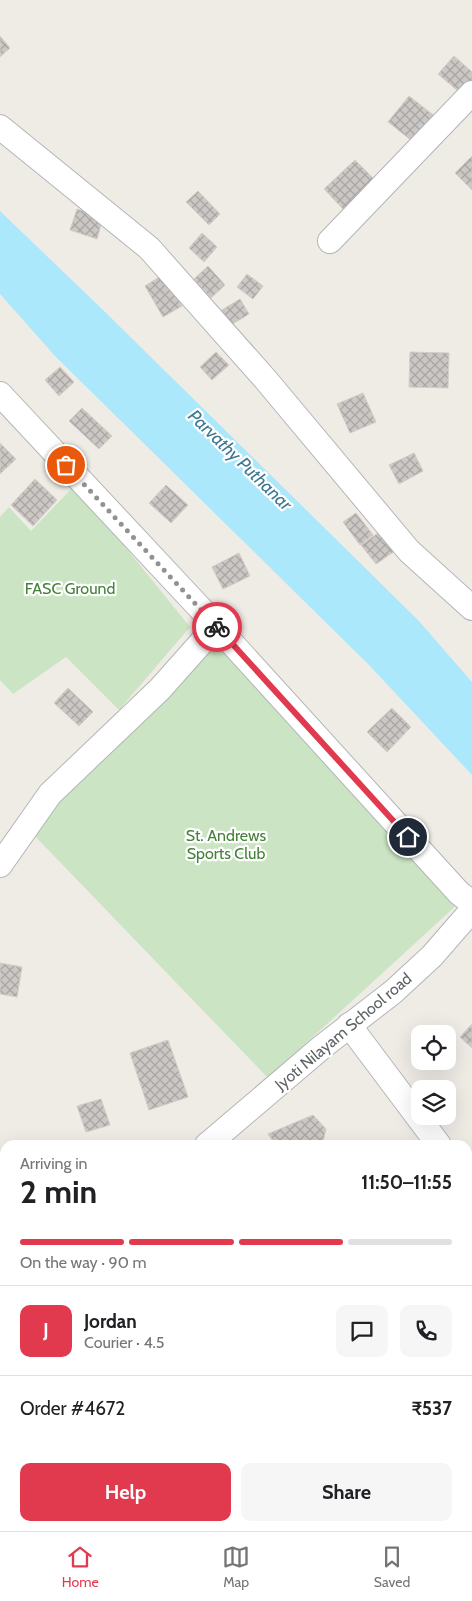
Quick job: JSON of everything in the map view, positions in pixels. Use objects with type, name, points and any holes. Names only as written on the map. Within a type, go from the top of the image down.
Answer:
[{"type":"street","points":[[330,242],[472,93]]},
{"type":"street","points":[[0,127],[149,248],[266,380],[409,551],[472,608]]},
{"type":"street","points":[[0,394],[216,626],[459,893],[472,903]]},
{"type":"street","points":[[0,864],[50,794],[160,689],[216,626]]},
{"type":"street","name":"Jyoti Nilayam School road","points":[[213,1140],[349,1025],[393,992],[452,934],[472,910]]},
{"type":"street","points":[[349,1025],[435,1140]]},
{"type":"green space","name":"FASC Ground","points":[[75,485],[190,627],[119,710],[66,657],[13,694],[0,680],[0,517],[9,507],[31,531]]},
{"type":"green space","name":"St. Andrews Sports Club","points":[[217,642],[459,903],[268,1078],[30,831]]},
{"type":"water","name":"Parvathy Puthanar","points":[[0,211],[418,620],[472,682],[472,775],[369,665],[55,356],[0,294]]},
{"type":"building","points":[[0,36],[10,48],[0,57]]},
{"type":"building","points":[[454,56],[472,72],[472,103],[438,74]]},
{"type":"building","points":[[409,96],[437,118],[416,144],[388,122]]},
{"type":"building","points":[[472,156],[472,190],[455,173]]},
{"type":"building","points":[[355,160],[377,182],[346,212],[324,189]]},
{"type":"building","points":[[198,191],[220,214],[209,225],[186,202]]},
{"type":"building","points":[[77,209],[103,217],[97,239],[70,230]]},
{"type":"building","points":[[202,233],[217,247],[204,262],[189,248]]},
{"type":"building","points":[[208,266],[225,285],[211,298],[194,279]]},
{"type":"building","points":[[164,274],[182,306],[163,317],[145,286]]},
{"type":"building","points":[[247,274],[263,286],[253,299],[237,287]]},
{"type":"building","points":[[240,299],[249,314],[226,328],[217,313]]},
{"type":"building","points":[[216,352],[229,365],[212,380],[200,367]]},
{"type":"building","points":[[410,352],[449,353],[448,388],[409,387]]},
{"type":"building","points":[[60,367],[74,382],[59,396],[45,380]]},
{"type":"building","points":[[363,393],[376,422],[350,433],[337,404]]},
{"type":"building","points":[[82,408],[112,436],[99,449],[69,421]]},
{"type":"building","points":[[0,443],[16,459],[0,474]]},
{"type":"building","points":[[414,453],[423,471],[399,484],[389,465]]},
{"type":"building","points":[[35,479],[57,500],[33,526],[11,505]]},
{"type":"building","points":[[166,485],[188,505],[171,523],[149,503]]},
{"type":"building","points":[[356,513],[373,535],[360,545],[343,522]]},
{"type":"building","points":[[381,531],[395,551],[376,564],[361,545]]},
{"type":"building","points":[[239,553],[250,576],[223,589],[212,567]]},
{"type":"building","points":[[68,688],[93,712],[79,726],[54,703]]},
{"type":"building","points":[[392,708],[411,727],[387,752],[367,732]]},
{"type":"building","points":[[0,963],[22,967],[17,997],[0,994]]},
{"type":"building","points":[[472,1024],[472,1048],[460,1037]]},
{"type":"building","points":[[168,1040],[188,1097],[149,1110],[130,1053]]},
{"type":"building","points":[[101,1099],[110,1125],[86,1132],[77,1106]]},
{"type":"building","points":[[313,1115],[326,1129],[323,1140],[272,1140],[268,1134]]},
{"type":"way so far","points":[[66,465],[217,627]]},
{"type":"route","points":[[217,627],[408,837]]}]
